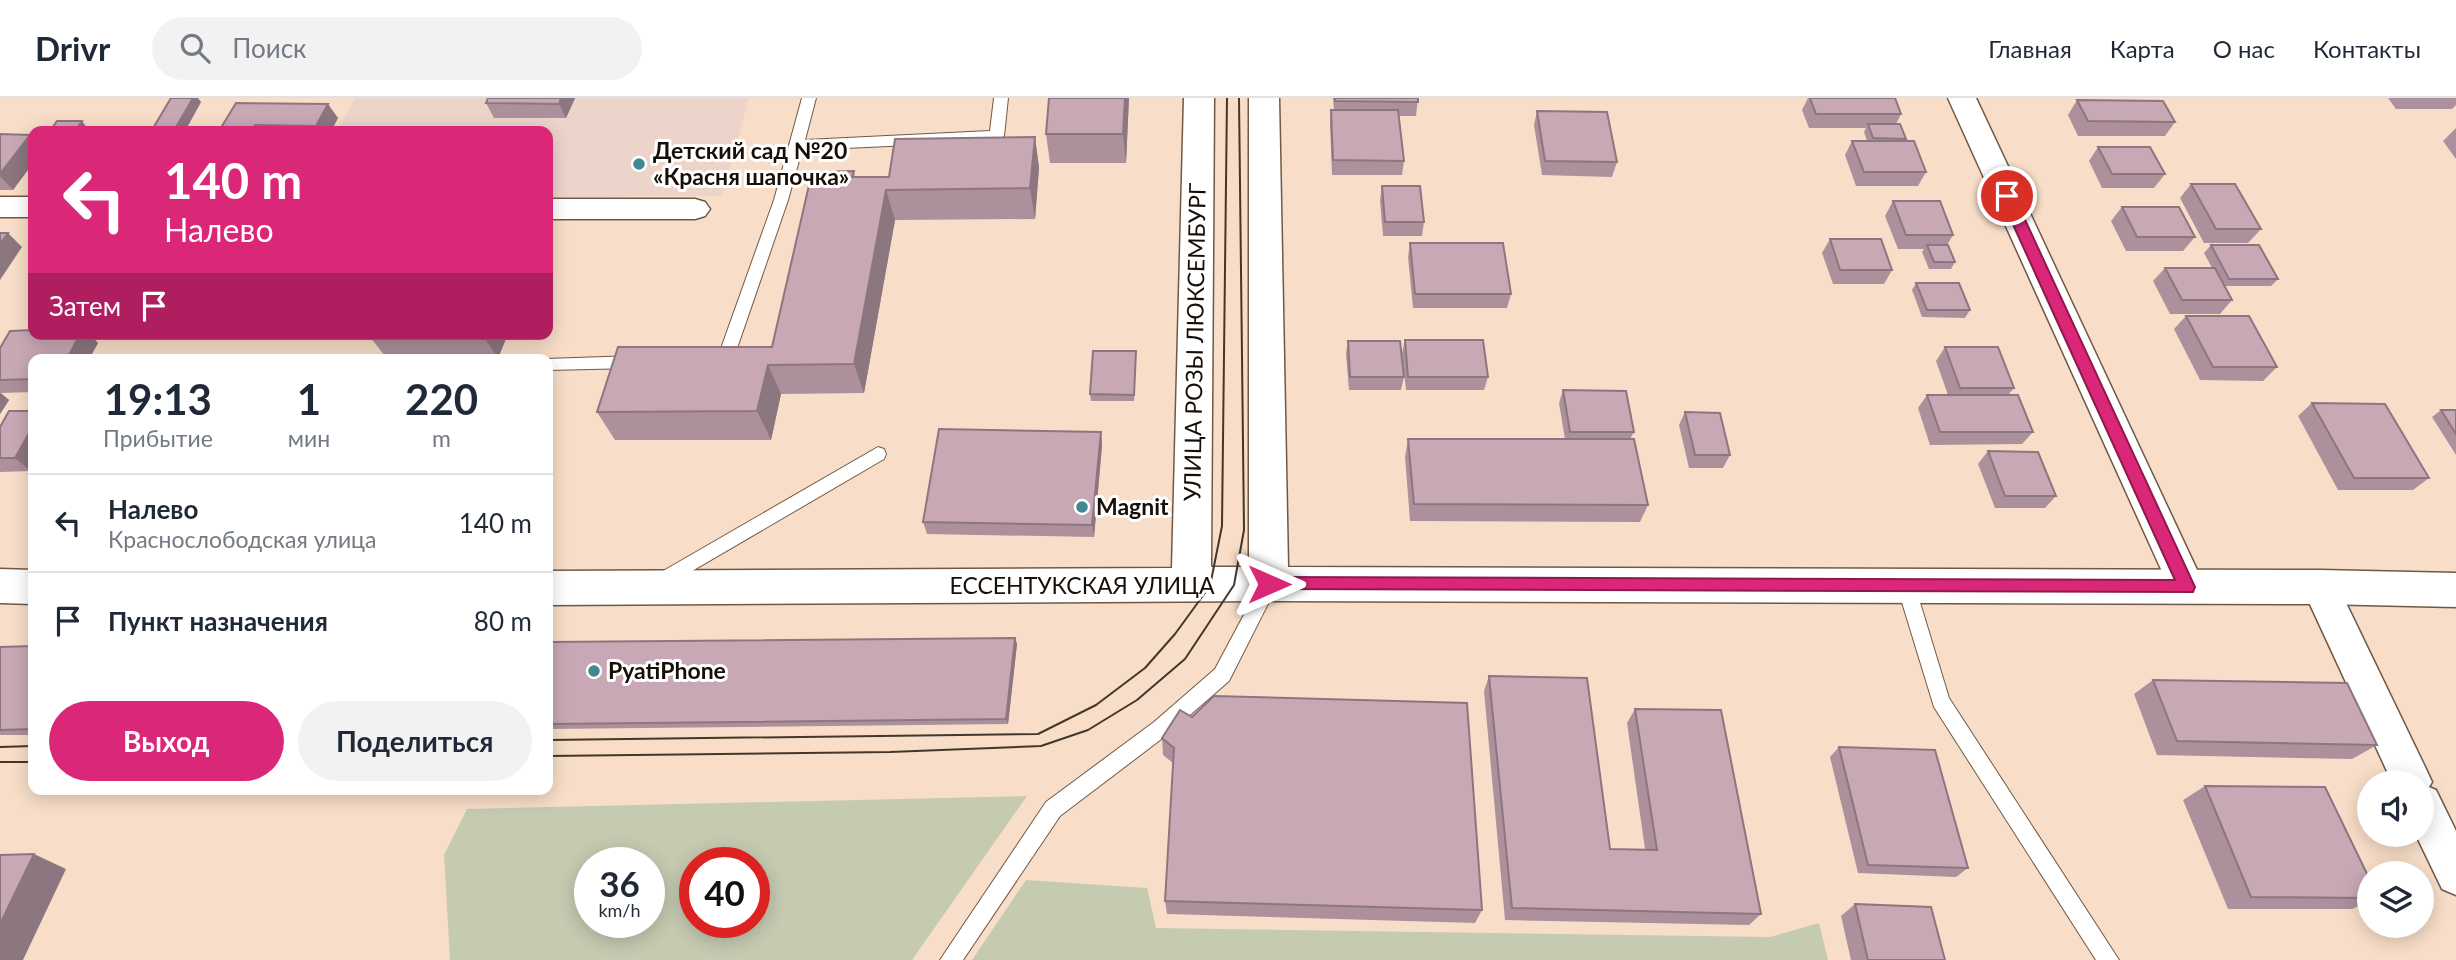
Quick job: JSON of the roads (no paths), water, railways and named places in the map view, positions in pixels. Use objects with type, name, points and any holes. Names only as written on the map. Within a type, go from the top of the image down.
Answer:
[{"type":"street","name":"УЛИЦА РОЗЫ ЛЮКСЕМБУРГ","points":[[1191,586],[1199,98]]},
{"type":"street","points":[[1264,98],[1269,584]]},
{"type":"street","points":[[1962,98],[2187,587]]},
{"type":"street","points":[[0,207],[28,207]]},
{"type":"street","points":[[553,209],[695,209]]},
{"type":"street","name":"ЕССЕНТУКСКАЯ УЛИЦА","points":[[553,588],[1269,584],[2320,587],[2456,590]]},
{"type":"street","points":[[0,586],[28,587]]},
{"type":"street","points":[[2320,587],[2406,770]]},
{"type":"street","points":[[2434,828],[2456,875]]},
{"type":"lane","points":[[697,360],[724,360],[781,200],[809,98]]},
{"type":"lane","points":[[797,145],[997,136],[1001,98]]},
{"type":"lane","points":[[553,364],[657,361]]},
{"type":"lane","points":[[648,588],[878,454]]},
{"type":"lane","points":[[951,960],[1053,809],[1161,728],[1222,675],[1269,584]]},
{"type":"lane","points":[[1906,586],[1941,701],[2108,960]]},
{"type":"tram line","points":[[553,740],[1038,734],[1096,705],[1145,668],[1175,634],[1210,586],[1222,526],[1227,98]]},
{"type":"tram line","points":[[553,756],[890,752],[1041,746],[1088,730],[1137,700],[1185,659],[1234,585],[1244,530],[1239,98]]},
{"type":"tram line","points":[[0,747],[28,746]]},
{"type":"tram line","points":[[0,762],[28,762]]},
{"type":"place","name":"Детский сад №20 «Красня шапочка»","points":[[639,164]]},
{"type":"place","name":"Magnit","points":[[1082,507]]},
{"type":"place","name":"PyatiPhone","points":[[594,671]]}]
